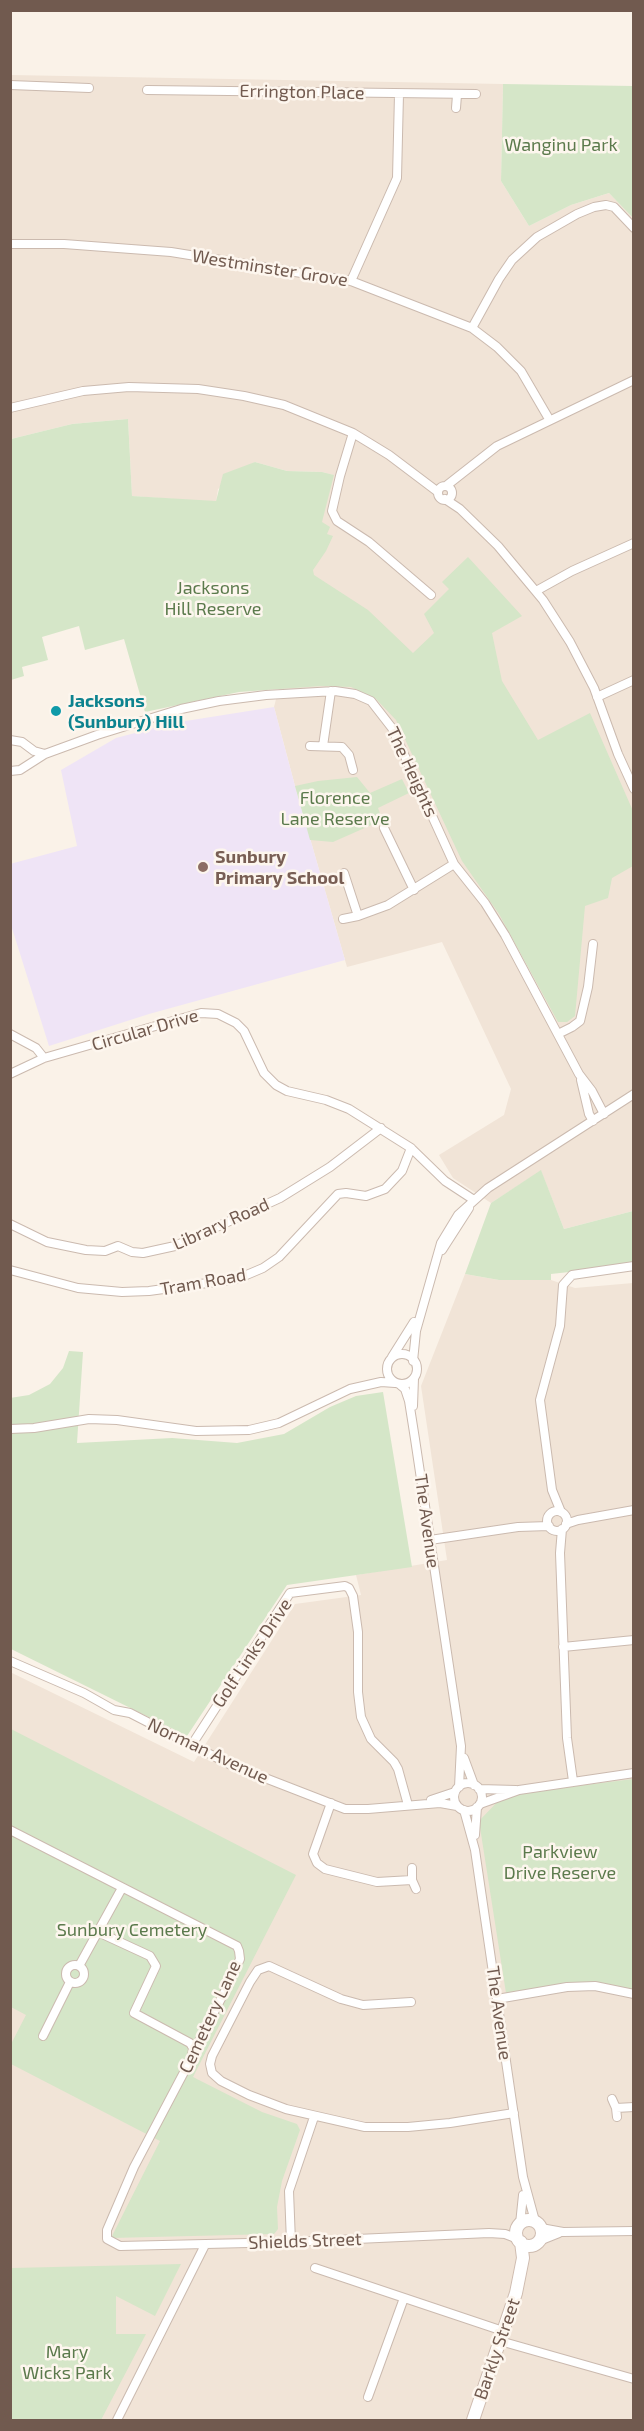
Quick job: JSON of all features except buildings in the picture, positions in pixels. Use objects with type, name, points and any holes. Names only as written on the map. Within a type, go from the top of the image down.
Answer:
[{"type":"street","points":[[10,86],[89,88]]},
{"type":"street","name":"Errington Place","points":[[147,90],[476,94]]},
{"type":"street","points":[[351,281],[397,178],[399,94]]},
{"type":"street","points":[[456,108],[457,94]]},
{"type":"street","points":[[472,328],[512,260],[537,237],[577,214],[606,205],[614,207],[633,228]]},
{"type":"street","name":"Westminster Grove","points":[[10,244],[64,244],[171,252],[351,281],[472,328],[497,347],[521,371],[549,419]]},
{"type":"street","points":[[446,492],[461,474],[497,446],[633,380]]},
{"type":"street","points":[[10,408],[102,388],[198,389],[284,405],[352,433],[446,492],[498,546],[536,591],[570,642],[597,697],[618,754],[633,786]]},
{"type":"street","points":[[352,433],[332,512],[334,517],[369,542],[431,595]]},
{"type":"street","points":[[536,591],[572,571],[633,543]]},
{"type":"street","points":[[597,697],[633,680]]},
{"type":"street","points":[[323,746],[331,691]]},
{"type":"street","name":"The Heights","points":[[10,771],[20,770],[45,754],[97,735],[189,707],[266,695],[331,691],[371,701],[386,717],[454,864],[494,919],[579,1074],[592,1091],[604,1114]]},
{"type":"street","points":[[10,740],[22,742],[34,751],[45,754]]},
{"type":"street","points":[[310,746],[337,745],[344,748],[353,770]]},
{"type":"street","points":[[384,828],[414,890]]},
{"type":"street","points":[[343,919],[388,905],[454,864]]},
{"type":"street","points":[[344,873],[358,916]]},
{"type":"street","points":[[558,1034],[573,1028],[580,1021],[588,987],[593,944]]},
{"type":"street","name":"Circular Drive","points":[[10,1074],[44,1058],[201,1013],[218,1014],[240,1026],[248,1037],[264,1073],[276,1085],[287,1091],[340,1105],[381,1128],[411,1148],[446,1181],[474,1200]]},
{"type":"street","points":[[10,1034],[36,1048],[44,1058]]},
{"type":"street","name":"The Heights","points":[[579,1074],[589,1114],[593,1121]]},
{"type":"street","points":[[413,1361],[416,1331],[437,1256],[474,1200],[488,1188],[633,1094]]},
{"type":"street","name":"Library Road","points":[[10,1224],[47,1242],[86,1250],[105,1251],[118,1246],[137,1253],[175,1246],[279,1198],[330,1167],[381,1128]]},
{"type":"street","name":"Tram Road","points":[[10,1270],[78,1288],[122,1292],[149,1291],[237,1279],[263,1268],[279,1257],[338,1194],[346,1192],[366,1196],[385,1189],[402,1171],[411,1148]]},
{"type":"street","points":[[573,1780],[567,1738],[560,1553],[540,1400],[560,1326],[562,1285],[572,1275],[633,1266]]},
{"type":"street","points":[[397,1383],[387,1372],[424,1300]]},
{"type":"street","points":[[10,1429],[41,1427],[89,1419],[117,1420],[189,1431],[249,1430],[279,1423],[350,1389],[381,1382],[407,1383],[414,1378],[416,1369],[410,1357],[400,1355],[392,1359]]},
{"type":"street","name":"The Avenue","points":[[414,1378],[415,1439]]},
{"type":"street","name":"The Avenue","points":[[397,1383],[405,1389],[409,1401],[461,1746],[476,1787]]},
{"type":"street","points":[[430,1540],[633,1510]]},
{"type":"street","name":"Golf Links Drive","points":[[191,1746],[290,1593],[345,1586],[349,1588],[353,1596],[358,1632],[358,1692],[361,1717],[371,1739],[394,1762],[411,1804]]},
{"type":"street","points":[[563,1647],[633,1640]]},
{"type":"street","name":"Norman Avenue","points":[[10,1661],[84,1693],[114,1710],[130,1713],[229,1764],[345,1809],[440,1803],[460,1808]]},
{"type":"street","name":"The Avenue","points":[[457,1789],[461,1746]]},
{"type":"street","points":[[519,1790],[476,1787],[469,1784],[457,1789],[455,1802],[460,1808],[471,1810],[519,1790],[573,1780],[633,1773]]},
{"type":"street","points":[[476,1787],[482,1796],[478,1806]]},
{"type":"street","name":"Norman Avenue","points":[[411,1804],[457,1789]]},
{"type":"street","points":[[331,1803],[313,1854],[317,1863],[325,1869],[367,1881],[414,1884],[412,1868]]},
{"type":"street","name":"The Avenue","points":[[475,1850],[478,1806]]},
{"type":"street","name":"The Avenue","points":[[460,1808],[475,1850],[523,2177],[538,2233]]},
{"type":"street","name":"Cemetery Lane","points":[[10,1830],[237,1946],[239,1951],[240,1959],[225,1991],[134,2167],[110,2224],[107,2239],[120,2246]]},
{"type":"street","points":[[43,2036],[70,1982],[77,1983],[82,1980],[84,1974],[79,1966],[122,1888]]},
{"type":"street","points":[[99,1932],[150,1956],[156,1966],[134,2013],[190,2043],[194,2048]]},
{"type":"street","points":[[411,2002],[363,2004],[340,1999],[269,1966],[258,1970],[250,1982],[212,2056],[210,2064],[212,2073],[222,2081],[286,2109],[365,2127],[408,2127],[513,2113]]},
{"type":"street","points":[[497,1999],[596,1986],[633,1994]]},
{"type":"street","points":[[615,2108],[633,2107]]},
{"type":"street","points":[[291,2242],[289,2192],[314,2117]]},
{"type":"street","name":"The Avenue","points":[[520,2225],[523,2177]]},
{"type":"street","points":[[520,2225],[529,2220],[538,2233]]},
{"type":"street","name":"Shields Street","points":[[489,2233],[520,2225]]},
{"type":"street","name":"Barkly Street","points":[[520,2225],[517,2233],[523,2259],[520,2278]]},
{"type":"street","points":[[520,2240],[526,2245],[538,2233],[633,2231]]},
{"type":"street","points":[[538,2233],[562,2232]]},
{"type":"street","name":"Shields Street","points":[[120,2246],[291,2242],[489,2233],[505,2234],[520,2240]]},
{"type":"street","name":"Barkly Street","points":[[473,2421],[520,2278],[538,2233]]},
{"type":"street","points":[[117,2421],[205,2245]]},
{"type":"street","points":[[315,2268],[404,2298],[501,2336],[633,2379]]},
{"type":"street","points":[[368,2397],[404,2298]]},
{"type":"shaded area","points":[[11,75],[503,84],[501,181],[529,226],[571,205],[609,193],[633,218],[633,1211],[564,1229],[541,1171],[491,1203],[453,1178],[439,1155],[504,1115],[511,1089],[442,942],[347,967],[274,707],[333,475],[322,472],[287,471],[255,462],[218,489],[216,502],[132,496],[128,419],[72,424],[11,439]]},
{"type":"shaded area","name":"Sunbury Primary School","points":[[274,707],[345,960],[149,1014],[49,1046],[11,925],[10,864],[77,846],[61,770],[116,738],[173,723]]},
{"type":"shaded area","points":[[465,1274],[499,1280],[551,1280],[575,1288],[633,1283],[633,2420],[11,2420],[10,1672],[194,1762],[295,1604],[361,1595],[356,1575],[447,1560],[421,1386]]},
{"type":"green space","name":"Wanginu Park","points":[[503,84],[633,86],[633,218],[609,193],[571,205],[529,226],[501,181]]},
{"type":"green space","name":"Jacksons Hill Reserve","points":[[128,419],[132,496],[216,501],[223,474],[255,462],[287,471],[322,472],[334,475],[322,522],[330,527],[327,534],[333,536],[313,570],[314,575],[368,610],[413,653],[434,633],[424,614],[449,589],[442,582],[468,557],[522,616],[492,633],[502,681],[538,740],[590,713],[633,811],[633,866],[612,878],[608,898],[585,906],[575,1016],[567,1022],[558,1022],[499,914],[462,861],[396,720],[376,699],[351,687],[321,686],[239,692],[145,712],[124,639],[85,650],[79,626],[42,637],[48,660],[22,667],[24,676],[11,680],[11,439],[72,424]]},
{"type":"green space","name":"Florence Lane Reserve","points":[[357,777],[370,793],[402,779],[409,793],[378,808],[381,816],[376,823],[333,842],[310,840],[295,786]]},
{"type":"green space","points":[[541,1170],[564,1229],[633,1211],[633,1265],[551,1274],[551,1280],[499,1280],[465,1274],[491,1203]]},
{"type":"green space","points":[[69,1351],[83,1352],[77,1443],[172,1438],[237,1443],[284,1434],[330,1407],[356,1396],[383,1392],[412,1567],[287,1585],[187,1736],[11,1649],[10,1398],[29,1395],[50,1384],[63,1368]]},
{"type":"green space","name":"Sunbury Cemetery","points":[[11,1729],[296,1875],[193,2077],[262,2112],[297,2124],[300,2130],[282,2181],[277,2207],[278,2229],[274,2234],[111,2238],[160,2141],[11,2064],[10,2046],[26,2015],[11,2007]]},
{"type":"green space","name":"Parkview Drive Reserve","points":[[633,1779],[633,1991],[599,1985],[506,1993],[479,1821],[504,1795]]},
{"type":"green space","name":"Mary Wicks Park","points":[[181,2264],[155,2316],[116,2296],[116,2334],[146,2334],[101,2420],[11,2420],[11,2268]]},
{"type":"place","name":"Jacksons (Sunbury) Hill","points":[[56,711]]},
{"type":"place","name":"Sunbury Primary School","points":[[203,867]]}]
